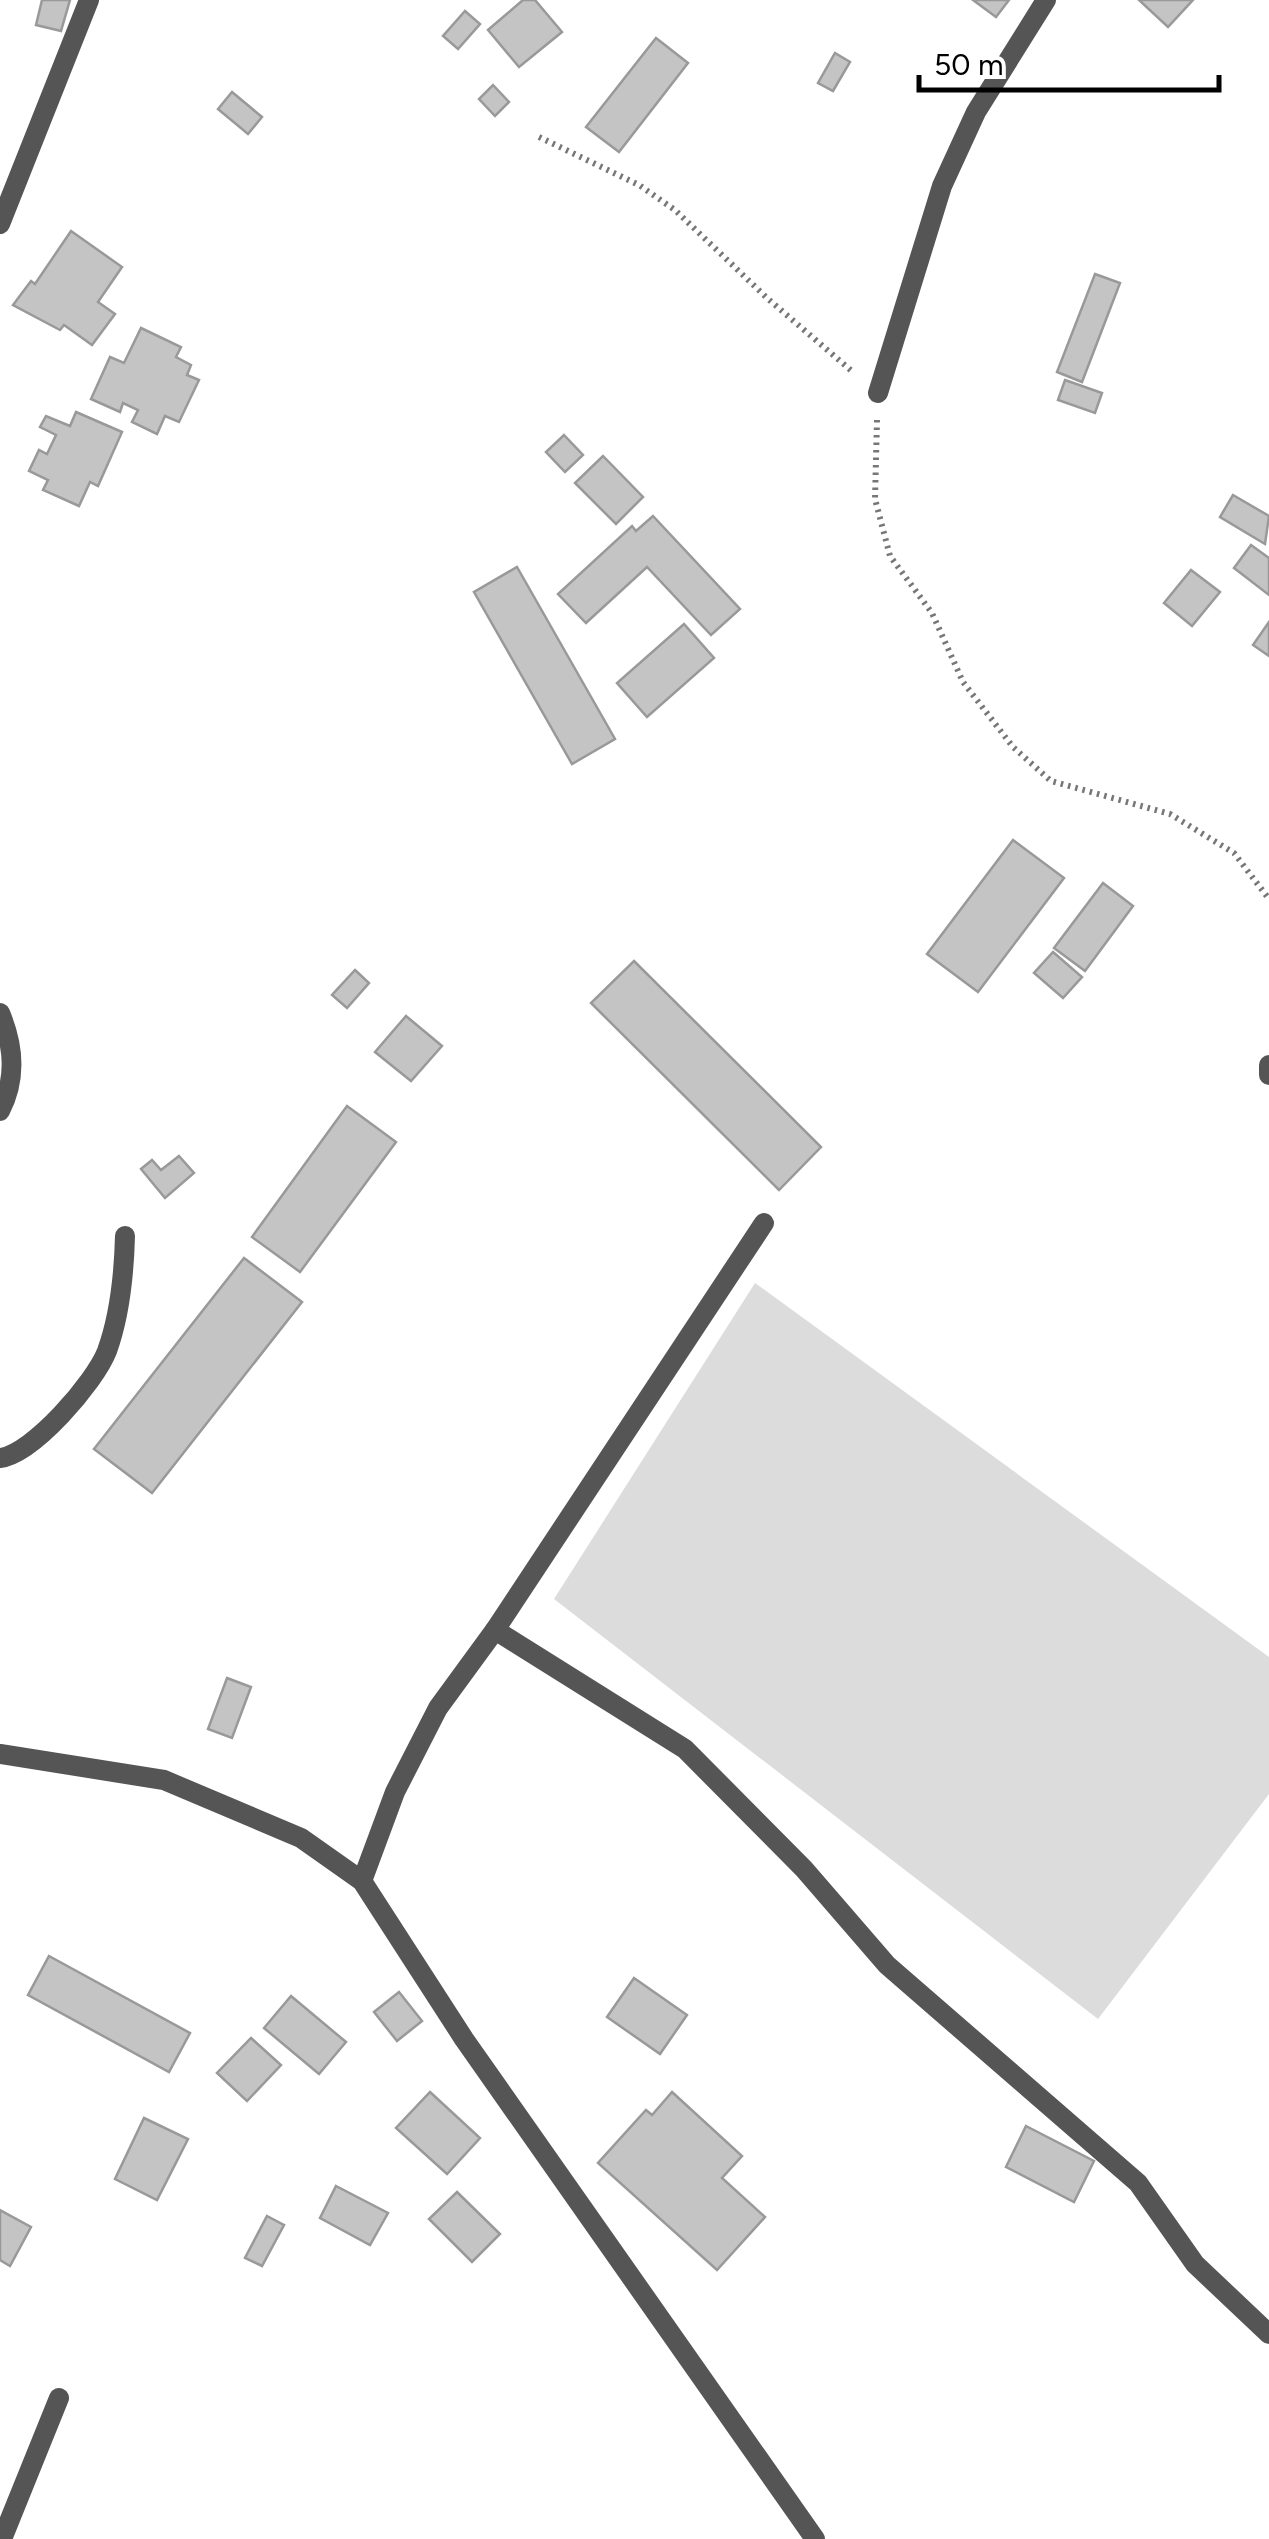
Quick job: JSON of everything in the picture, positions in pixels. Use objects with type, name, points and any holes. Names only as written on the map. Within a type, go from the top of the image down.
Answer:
[{"type":"street","points":[[0,224],[88,0]]},
{"type":"street","points":[[878,393],[942,186],[976,112],[1046,0]]},
{"type":"street","points":[[0,1013],[10,1038],[13,1066],[0,1111]]},
{"type":"street","points":[[1269,1065],[1269,1076]]},
{"type":"street","points":[[362,1881],[394,1792],[438,1708],[495,1630],[764,1222]]},
{"type":"street","points":[[0,1458],[16,1456],[42,1438],[106,1354],[124,1282],[125,1236]]},
{"type":"street","points":[[495,1630],[685,1749],[804,1869],[886,1964],[1138,2183],[1196,2264],[1269,2334]]},
{"type":"street","points":[[0,1754],[164,1780],[301,1838],[362,1881],[464,2039],[815,2539]]},
{"type":"street","points":[[2,2539],[59,2398]]},
{"type":"path","points":[[539,137],[639,185],[675,210],[766,298],[878,393],[875,499],[890,556],[932,613],[972,695],[1013,746],[1050,780],[1170,814],[1234,853],[1269,898]]},
{"type":"shaded area","points":[[755,1283],[1269,1657],[1269,1794],[1098,2019],[554,1599]]},
{"type":"building","points":[[42,0],[70,0],[61,31],[36,25]]},
{"type":"building","points":[[523,0],[535,0],[562,32],[519,67],[488,30]]},
{"type":"building","points":[[973,0],[1009,0],[996,17]]},
{"type":"building","points":[[1139,0],[1193,0],[1168,27]]},
{"type":"building","points":[[465,11],[480,24],[458,49],[443,36]]},
{"type":"building","points":[[656,38],[688,63],[619,152],[586,127]]},
{"type":"building","points":[[835,53],[850,62],[833,91],[818,83]]},
{"type":"building","points":[[493,85],[509,102],[495,116],[479,99]]},
{"type":"building","points":[[232,92],[262,117],[248,134],[218,109]]},
{"type":"building","points":[[71,231],[122,267],[98,302],[115,314],[92,345],[64,325],[60,330],[13,305],[31,281],[35,284]]},
{"type":"building","points":[[1095,274],[1120,283],[1082,382],[1057,372]]},
{"type":"building","points":[[141,328],[181,347],[176,357],[191,365],[187,375],[199,380],[179,422],[165,416],[157,434],[132,422],[138,410],[123,403],[120,412],[91,399],[110,357],[124,363]]},
{"type":"building","points":[[1065,380],[1102,393],[1095,413],[1058,400]]},
{"type":"building","points":[[76,412],[122,432],[98,486],[90,482],[79,506],[43,490],[48,480],[29,471],[39,450],[47,454],[56,435],[40,427],[46,416],[70,426]]},
{"type":"building","points":[[564,435],[583,455],[565,472],[546,452]]},
{"type":"building","points":[[603,456],[643,497],[616,524],[575,483]]},
{"type":"building","points":[[1233,495],[1269,516],[1265,544],[1220,517]]},
{"type":"building","points":[[653,516],[740,609],[711,635],[647,567],[586,623],[558,594],[632,526],[636,531]]},
{"type":"building","points":[[1251,545],[1269,558],[1269,595],[1234,568]]},
{"type":"building","points":[[517,567],[615,739],[572,764],[474,592]]},
{"type":"building","points":[[1191,570],[1220,592],[1192,626],[1164,603]]},
{"type":"building","points":[[1269,622],[1269,656],[1253,645]]},
{"type":"building","points":[[684,624],[714,658],[647,717],[617,683]]},
{"type":"building","points":[[1013,840],[1064,878],[978,992],[927,954]]},
{"type":"building","points":[[1103,883],[1133,906],[1085,971],[1054,948]]},
{"type":"building","points":[[1053,952],[1082,977],[1063,998],[1034,973]]},
{"type":"building","points":[[634,961],[821,1147],[779,1190],[591,1003]]},
{"type":"building","points":[[355,970],[369,983],[347,1008],[332,995]]},
{"type":"building","points":[[406,1016],[442,1046],[411,1081],[375,1052]]},
{"type":"building","points":[[347,1106],[396,1142],[300,1272],[252,1237]]},
{"type":"building","points":[[179,1156],[194,1173],[165,1198],[141,1169],[152,1160],[161,1170]]},
{"type":"building","points":[[244,1258],[302,1302],[152,1493],[94,1449]]},
{"type":"building","points":[[227,1678],[251,1687],[232,1738],[208,1729]]},
{"type":"building","points":[[49,1956],[190,2033],[169,2072],[28,1995]]},
{"type":"building","points":[[634,1978],[687,2015],[660,2054],[607,2017]]},
{"type":"building","points":[[399,1992],[422,2021],[397,2041],[374,2012]]},
{"type":"building","points":[[291,1996],[346,2042],[319,2074],[264,2028]]},
{"type":"building","points":[[251,2038],[281,2065],[247,2101],[217,2073]]},
{"type":"building","points":[[430,2092],[480,2138],[447,2174],[396,2128]]},
{"type":"building","points":[[672,2092],[742,2156],[722,2178],[765,2217],[717,2270],[598,2163],[646,2110],[652,2115]]},
{"type":"building","points":[[144,2118],[188,2139],[157,2200],[115,2179]]},
{"type":"building","points":[[1026,2126],[1094,2161],[1074,2202],[1006,2167]]},
{"type":"building","points":[[336,2186],[388,2213],[370,2245],[320,2218]]},
{"type":"building","points":[[457,2192],[500,2234],[472,2262],[429,2219]]},
{"type":"building","points":[[0,2210],[31,2227],[10,2266],[0,2260]]},
{"type":"building","points":[[267,2216],[284,2225],[262,2266],[245,2258]]}]
